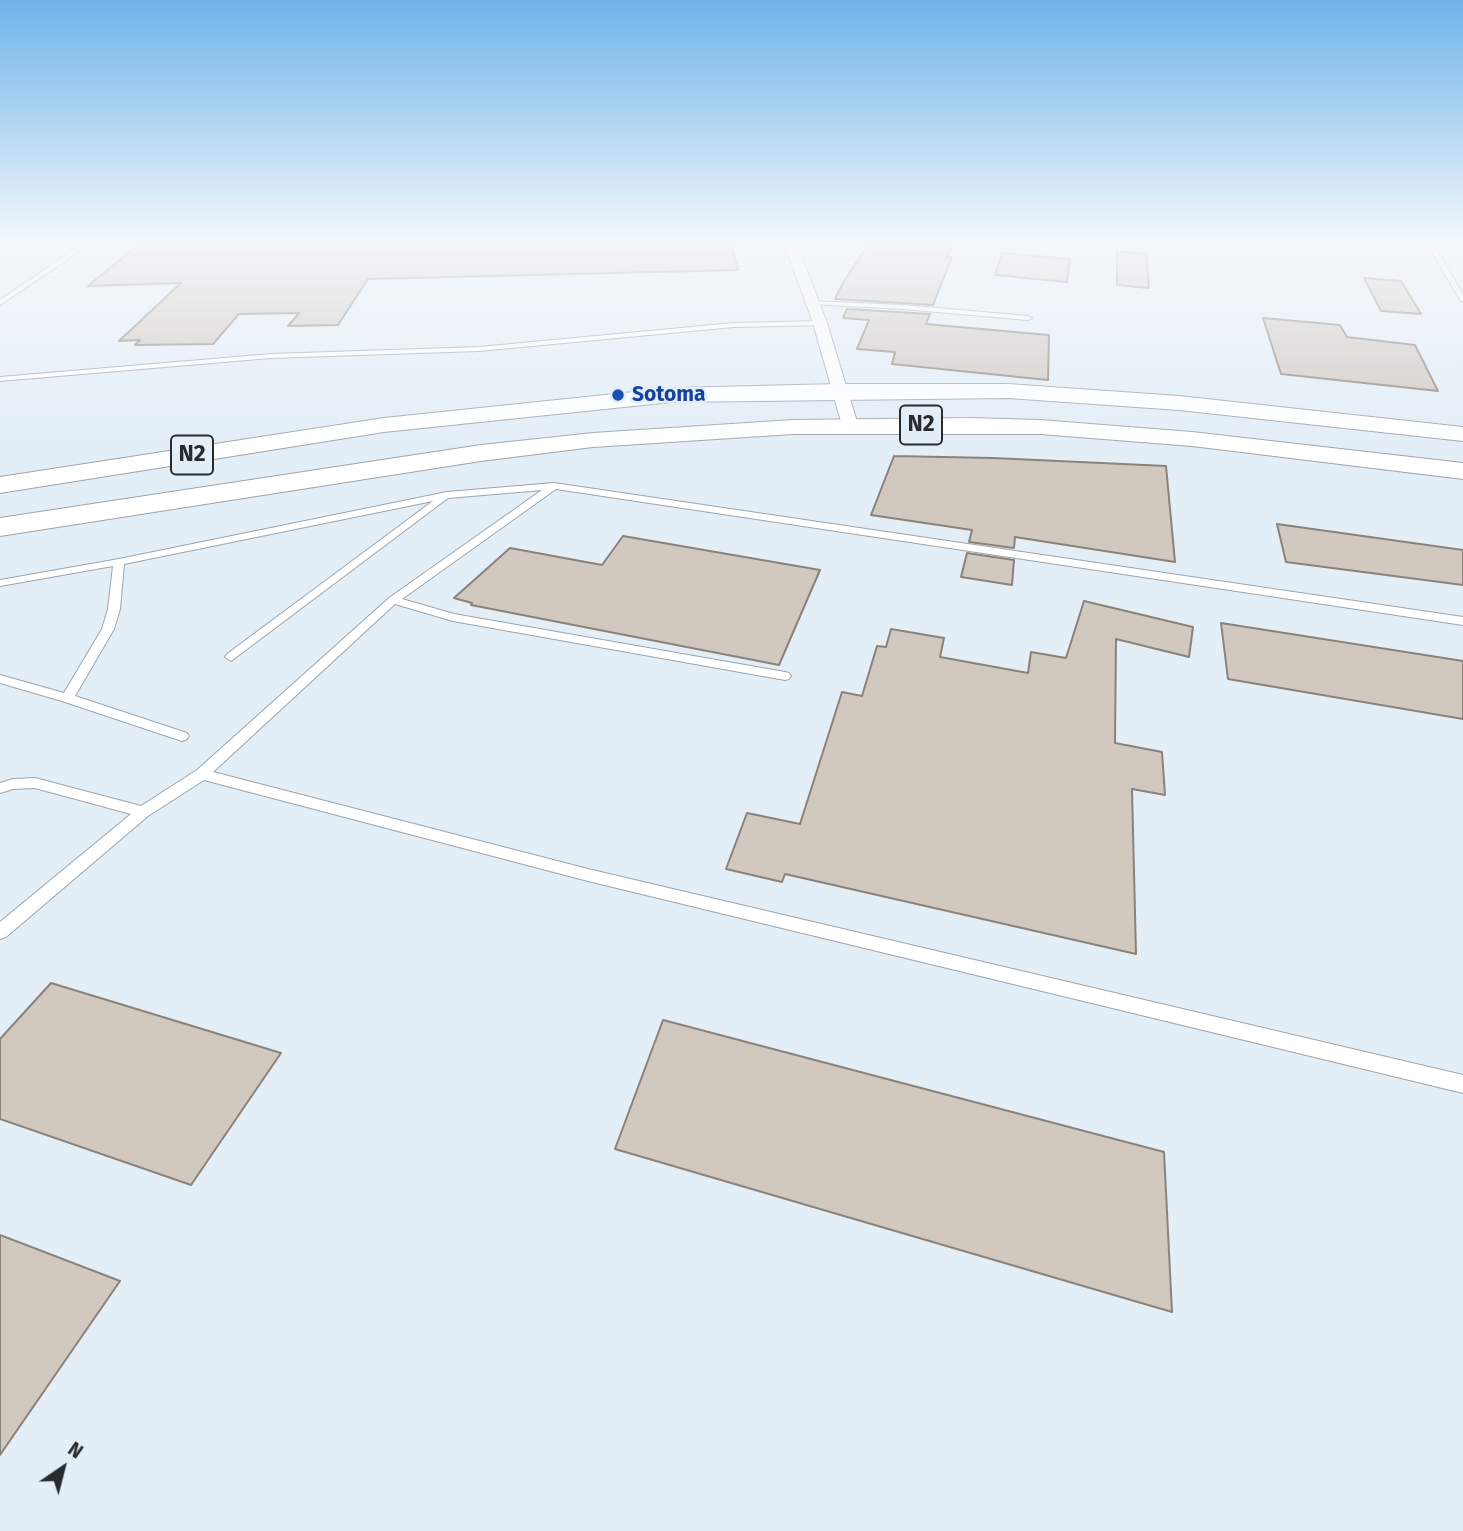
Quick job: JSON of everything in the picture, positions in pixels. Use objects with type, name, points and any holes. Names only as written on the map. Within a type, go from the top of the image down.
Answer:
[{"type":"highway","name":"N2","points":[[0,485],[475,414],[672,395],[955,390],[1068,394],[1179,403],[1463,434]]},
{"type":"highway","name":"N2","points":[[0,527],[481,453],[605,439],[850,425],[969,425],[1109,432],[1463,471]]},
{"type":"street","points":[[815,311],[850,425]]},
{"type":"lane","points":[[954,311],[1028,318]]},
{"type":"lane","points":[[0,379],[271,356],[479,349],[734,325],[820,323]]},
{"type":"lane","points":[[0,932],[143,812],[202,774],[393,600],[554,485]]},
{"type":"lane","points":[[0,583],[119,562],[447,495],[554,485],[1463,621]]},
{"type":"lane","points":[[231,657],[447,495]]},
{"type":"lane","points":[[67,698],[108,629],[114,608],[119,562]]},
{"type":"lane","points":[[393,600],[453,617],[785,676]]},
{"type":"lane","points":[[0,680],[67,698],[182,736]]},
{"type":"lane","points":[[202,774],[602,878],[1463,1084]]},
{"type":"lane","points":[[0,788],[13,784],[35,783],[143,812]]},
{"type":"building","points":[[151,311],[347,311],[338,325],[288,326],[299,313],[239,314],[213,344],[135,345],[140,340],[119,341]]},
{"type":"building","points":[[846,311],[930,314],[926,324],[1049,335],[1048,380],[892,364],[895,352],[857,349],[869,320],[843,318]]},
{"type":"building","points":[[1387,311],[1419,311],[1421,314]]},
{"type":"building","points":[[1263,318],[1340,325],[1347,337],[1415,345],[1438,391],[1281,374]]},
{"type":"building","points":[[894,456],[1166,466],[1175,562],[1015,537],[1014,548],[969,542],[972,530],[871,515]]},
{"type":"building","points":[[1277,524],[1463,550],[1463,585],[1286,562]]},
{"type":"building","points":[[623,536],[820,570],[779,665],[471,605],[472,603],[454,598],[510,548],[602,565]]},
{"type":"building","points":[[967,553],[1014,560],[1012,585],[961,577]]},
{"type":"building","points":[[1084,601],[1193,627],[1189,657],[1116,639],[1115,743],[1162,752],[1165,795],[1132,789],[1136,954],[785,874],[782,882],[726,869],[747,813],[800,824],[842,692],[862,696],[877,646],[886,647],[891,629],[944,638],[940,657],[1028,673],[1031,652],[1066,658]]},
{"type":"building","points":[[1221,623],[1463,661],[1463,719],[1228,679]]},
{"type":"building","points":[[51,983],[281,1053],[191,1185],[0,1119],[0,1039]]},
{"type":"building","points":[[663,1020],[1164,1152],[1172,1312],[615,1149]]},
{"type":"building","points":[[0,1235],[120,1281],[0,1455]]},
{"type":"place","name":"Sotoma","points":[[618,395]]}]
